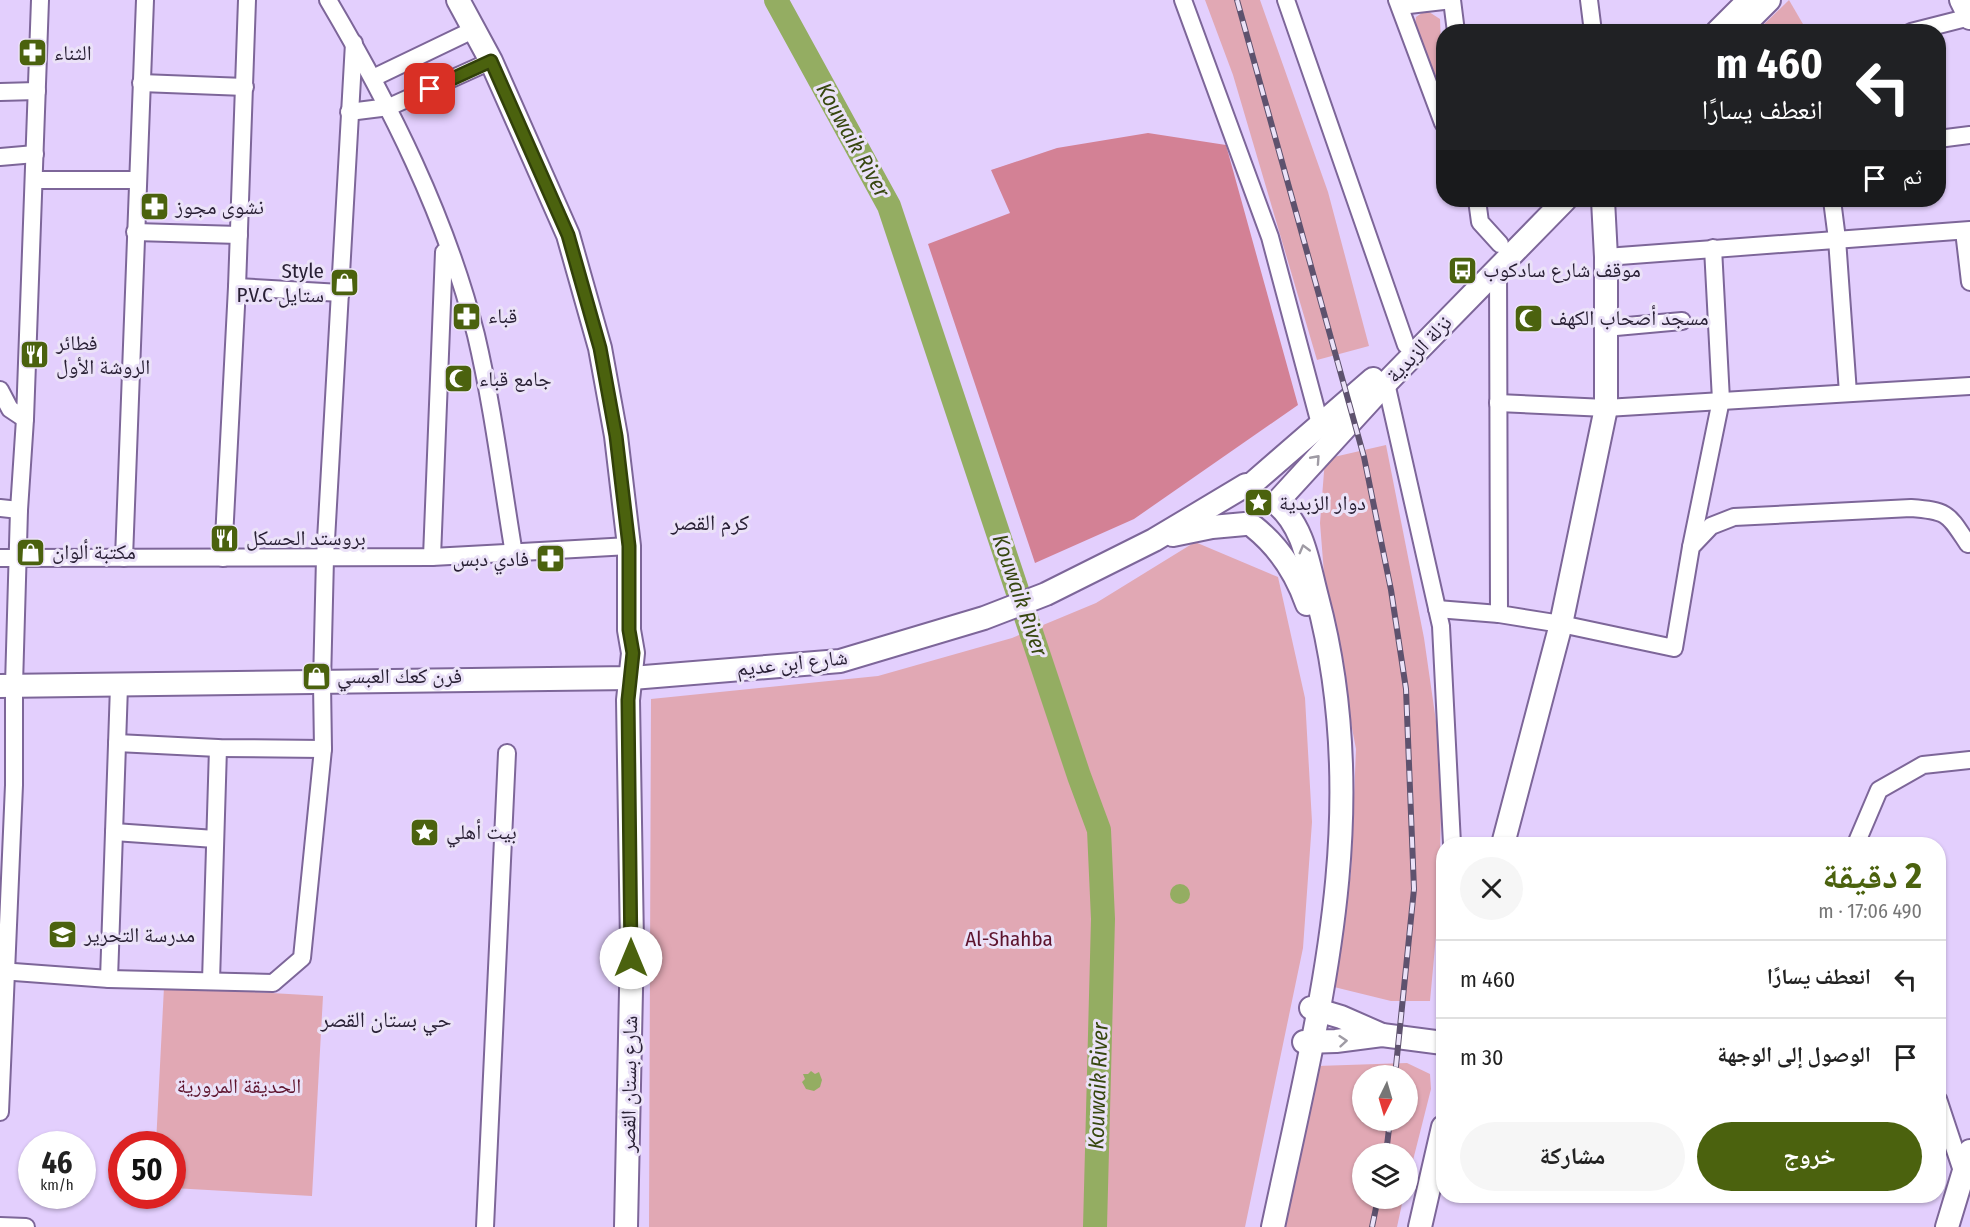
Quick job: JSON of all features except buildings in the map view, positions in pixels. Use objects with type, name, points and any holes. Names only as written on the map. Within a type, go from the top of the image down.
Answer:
[{"type":"main road","name":"شارع بستان القصر","points":[[459,0],[491,61],[568,235],[600,348],[616,436],[629,546],[632,678],[628,700],[632,943],[626,1227]]},
{"type":"main road","points":[[1725,24],[1749,0]]},
{"type":"main road","points":[[1746,24],[1769,0]]},
{"type":"main road","points":[[1961,0],[1970,18]]},
{"type":"main road","name":"نزلة الزبدية","points":[[1277,503],[1499,255],[1538,207]]},
{"type":"main road","name":"نزلة الزبدية","points":[[1250,484],[1378,375],[1499,255],[1557,207]]},
{"type":"main road","points":[[1505,837],[1561,624],[1606,408],[1606,257],[1603,207]]},
{"type":"main road","points":[[1250,484],[1236,494],[1233,501],[1235,514],[1279,552],[1299,583],[1317,643],[1329,716],[1334,795],[1331,879],[1315,1010]]},
{"type":"main road","points":[[1155,540],[1250,484],[1266,486],[1277,503],[1292,516],[1300,532],[1327,637],[1340,713],[1343,796],[1339,881],[1315,1010],[1264,1227]]},
{"type":"main road","points":[[1155,540],[1204,528],[1249,526],[1271,520],[1277,503]]},
{"type":"main road","name":"شارع ابن عديم","points":[[7,685],[119,686],[632,678],[840,661],[984,618],[1046,594],[1155,540]]},
{"type":"main road","points":[[1315,1010],[1362,1025],[1382,1035]]},
{"type":"main road","points":[[1308,1042],[1382,1035],[1436,1042]]},
{"type":"main road","points":[[1273,1227],[1308,1042]]},
{"type":"main road","points":[[1947,1227],[1970,1150]]},
{"type":"main road","points":[[1420,1227],[1436,1157]]},
{"type":"street","points":[[0,1112],[7,685],[18,557],[25,419],[40,0]]},
{"type":"street","points":[[124,558],[145,0]]},
{"type":"street","points":[[223,558],[237,287],[247,0]]},
{"type":"street","points":[[328,0],[390,107],[445,240],[476,335],[514,554]]},
{"type":"street","points":[[1183,0],[1269,237],[1320,424]]},
{"type":"street","points":[[1286,0],[1406,345]]},
{"type":"street","points":[[1436,104],[1398,3],[1452,0],[1455,24]]},
{"type":"street","points":[[1589,0],[1592,24]]},
{"type":"street","points":[[1945,24],[1970,18]]},
{"type":"street","points":[[373,78],[475,29]]},
{"type":"street","points":[[3,972],[109,979],[273,983],[302,958],[323,749],[325,558],[354,43]]},
{"type":"street","points":[[349,112],[390,107],[491,61]]},
{"type":"street","points":[[141,83],[245,87]]},
{"type":"street","points":[[0,92],[37,91]]},
{"type":"street","points":[[1946,138],[1970,135]]},
{"type":"street","points":[[0,157],[35,154]]},
{"type":"street","points":[[34,180],[137,180]]},
{"type":"street","points":[[1474,207],[1499,255],[1499,614]]},
{"type":"street","points":[[1478,207],[1480,222]]},
{"type":"street","points":[[1833,207],[1848,393]]},
{"type":"street","points":[[1606,257],[1967,231],[1970,282]]},
{"type":"street","points":[[135,232],[239,235]]},
{"type":"street","points":[[432,557],[445,240]]},
{"type":"street","points":[[1437,609],[1499,614],[1561,624],[1674,648],[1691,547],[1721,400],[1713,248]]},
{"type":"street","points":[[237,287],[341,293]]},
{"type":"street","points":[[1605,328],[1682,321]]},
{"type":"street","points":[[1386,383],[1441,626],[1452,837]]},
{"type":"street","points":[[1498,403],[1606,408],[1970,386]]},
{"type":"street","points":[[0,390],[5,415],[25,419]]},
{"type":"street","points":[[0,508],[19,510]]},
{"type":"street","points":[[1691,547],[1711,526],[1734,518],[1911,508],[1933,510],[1948,515],[1968,544]]},
{"type":"street","points":[[0,558],[432,557],[629,546]]},
{"type":"street","points":[[109,979],[119,686]]},
{"type":"street","points":[[117,743],[218,748],[323,749]]},
{"type":"street","points":[[211,981],[218,748]]},
{"type":"street","points":[[485,1227],[507,753]]},
{"type":"street","points":[[1859,837],[1879,790],[1923,765],[1970,760]]},
{"type":"street","points":[[114,832],[215,839]]},
{"type":"street","points":[[1946,1123],[1963,1174]]},
{"type":"street","points":[[0,1226],[26,1227]]},
{"type":"green space","points":[[1205,0],[1260,0],[1328,192],[1369,346],[1317,360],[1233,75]]},
{"type":"green space","points":[[1789,0],[1803,24],[1764,24]]},
{"type":"green space","points":[[1426,10],[1440,19],[1440,24],[1436,24],[1436,76],[1415,24],[1416,17]]},
{"type":"green space","points":[[1386,445],[1424,638],[1442,763],[1440,837],[1436,837],[1436,936],[1430,1001],[1391,1001],[1334,987],[1351,872],[1356,749],[1325,586],[1320,523],[1325,459]]},
{"type":"green space","name":"Al-Shahba","points":[[1195,542],[1278,577],[1305,698],[1312,822],[1303,948],[1245,1227],[649,1227],[651,699],[878,676],[1012,638],[1096,603]]},
{"type":"green space","name":"الحديقة المرورية","points":[[164,987],[323,996],[312,1196],[186,1189],[186,1131],[157,1131]]},
{"type":"green space","points":[[1407,1063],[1411,1065],[1352,1065],[1352,1131],[1418,1131],[1418,1068],[1430,1074],[1431,1089],[1417,1143],[1352,1143],[1352,1209],[1401,1209],[1397,1227],[1283,1227],[1317,1066]]},
{"type":"shaded area","points":[[1148,133],[1226,145],[1298,405],[1134,519],[1035,563],[928,244],[1010,213],[991,170],[1057,148]]},
{"type":"shaded area","points":[[1180,884],[1187,887],[1190,894],[1187,901],[1180,904],[1173,901],[1170,894],[1173,887]]},
{"type":"shaded area","points":[[811,1071],[815,1074],[819,1072],[822,1080],[820,1087],[814,1091],[806,1089],[802,1082],[805,1079],[803,1074]]},
{"type":"waterway","name":"Kouwaik River","points":[[776,0],[889,206],[1099,830],[1103,919],[1095,1227]]},
{"type":"railway","points":[[1237,0],[1364,457],[1391,590],[1406,689],[1414,889],[1396,1065]]},
{"type":"railway","points":[[1387,1143],[1389,1131]]},
{"type":"railway","points":[[1372,1227],[1376,1209]]},
{"type":"place","name":"الثناء","points":[[33,53]]},
{"type":"place","name":"نشوى مجوز","points":[[154,207]]},
{"type":"place","name":"موقف شارع سادكوب","points":[[1462,270]]},
{"type":"place","name":"Style P.V.C ستايل","points":[[345,283]]},
{"type":"place","name":"قباء","points":[[467,316]]},
{"type":"place","name":"مسجد أصحاب الكهف","points":[[1529,318]]},
{"type":"place","name":"فطائر الروشة الأول","points":[[35,355]]},
{"type":"place","name":"جامع قباء","points":[[458,379]]},
{"type":"place","name":"دوار الزبدية","points":[[1258,503]]},
{"type":"place","name":"بروستد الحسكل","points":[[225,538]]},
{"type":"place","name":"مكتبة ألوان","points":[[31,552]]},
{"type":"place","name":"فادي دبس","points":[[550,559]]},
{"type":"place","name":"فرن كعك العبسي","points":[[316,676]]},
{"type":"place","name":"بيت أهلي","points":[[425,832]]},
{"type":"place","name":"مدرسة التحرير","points":[[63,935]]},
{"type":"district","name":"كرم القصر","points":[[710,522]]},
{"type":"district","name":"حي بستان القصر","points":[[386,1019]]},
{"type":"route","points":[[430,89],[491,61],[530,144],[568,235],[600,348],[616,436],[629,546],[629,630],[633,653],[628,700],[631,958]]}]
